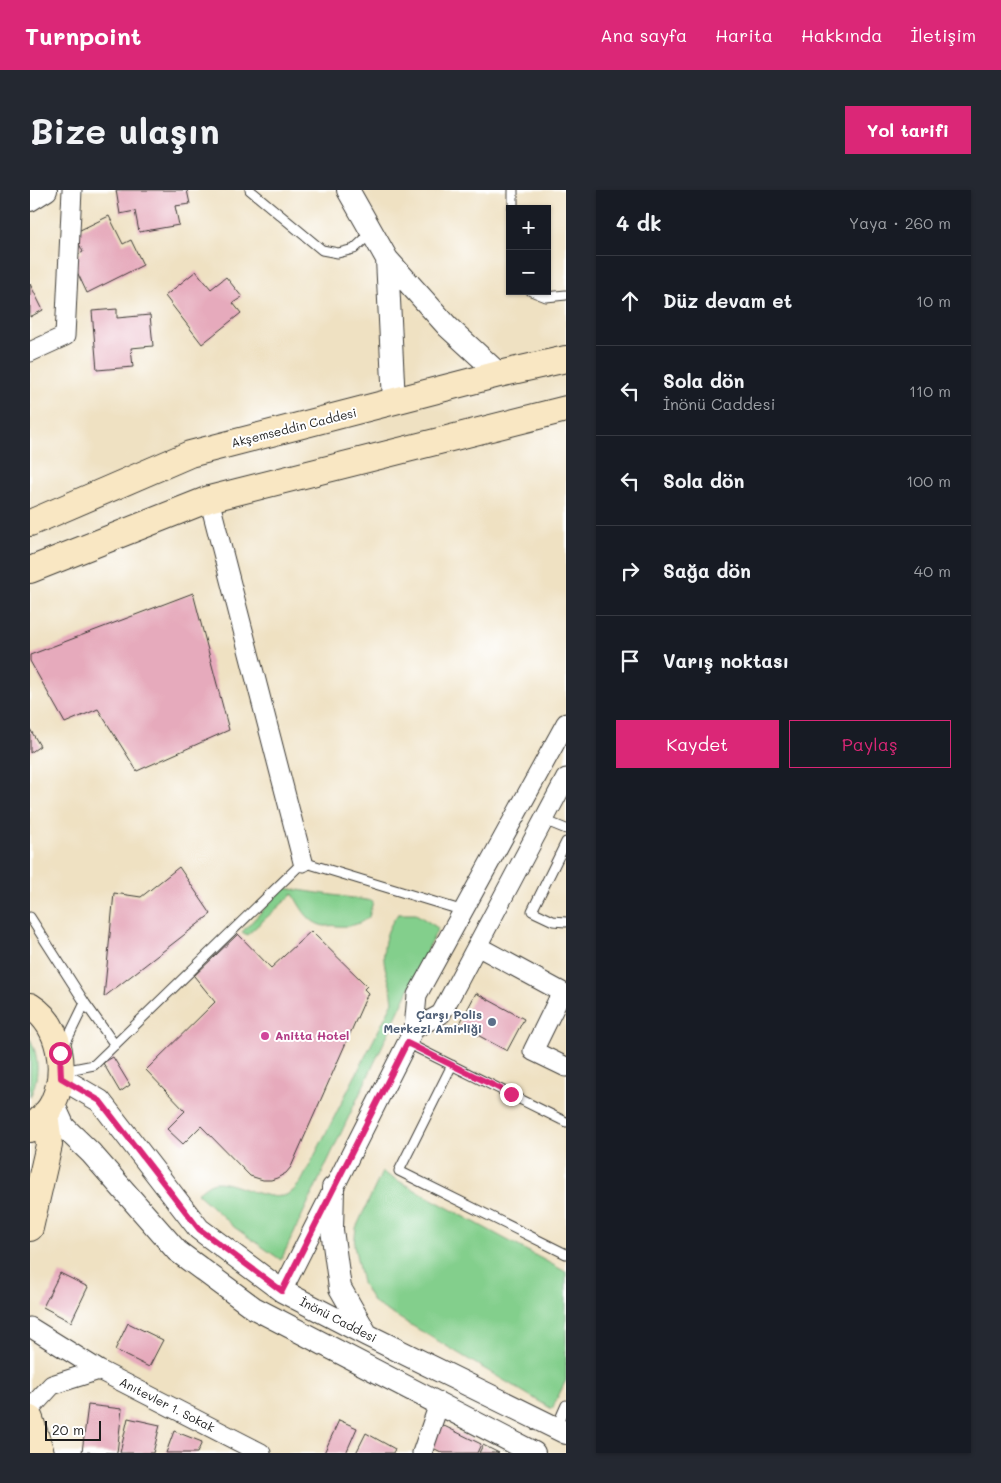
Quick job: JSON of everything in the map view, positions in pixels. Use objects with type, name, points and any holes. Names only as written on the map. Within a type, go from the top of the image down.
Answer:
[{"type":"main road","name":"Akşemseddin Caddesi","points":[[30,523],[190,454],[499,374],[566,359]]},
{"type":"main road","points":[[30,570],[209,499],[566,409]]},
{"type":"main road","points":[[30,1228],[49,1145],[43,1116],[60,1068],[51,1029],[32,1005]]},
{"type":"main road","points":[[30,1419],[41,1453]]},
{"type":"street","points":[[30,200],[46,190]]},
{"type":"street","points":[[30,352],[65,336],[72,190]]},
{"type":"street","points":[[348,190],[387,259],[448,327],[499,374]]},
{"type":"street","points":[[387,259],[394,402]]},
{"type":"street","points":[[209,499],[303,862]]},
{"type":"street","points":[[282,1291],[410,1036],[417,995],[566,723]]},
{"type":"street","points":[[410,1036],[441,1014],[544,820],[560,802],[566,778]]},
{"type":"street","points":[[477,946],[562,992],[533,1051],[566,1067]]},
{"type":"street","name":"İnönü Caddesi","points":[[60,1068],[100,1101],[199,1229],[282,1291],[561,1430]]},
{"type":"street","points":[[43,1116],[64,1127],[92,1153],[177,1251],[254,1308],[534,1453]]},
{"type":"street","points":[[333,1188],[332,1230],[340,1288],[367,1335]]},
{"type":"street","name":"Anıtevler 1. Sokak","points":[[30,1328],[99,1370],[261,1453]]},
{"type":"street","points":[[30,1409],[52,1384],[99,1370]]},
{"type":"street","points":[[422,1453],[439,1404]]},
{"type":"lane","points":[[250,190],[322,250],[338,253],[354,249],[372,232]]},
{"type":"lane","points":[[512,190],[513,205]]},
{"type":"lane","points":[[541,295],[546,297],[566,295]]},
{"type":"lane","points":[[544,820],[566,830]]},
{"type":"lane","points":[[566,842],[532,911],[553,921],[566,922]]},
{"type":"lane","points":[[85,1003],[60,1068],[94,1064],[303,862],[464,911]]},
{"type":"lane","points":[[30,917],[85,1003],[115,1045]]},
{"type":"lane","points":[[410,1036],[452,1065],[566,1122]]},
{"type":"lane","points":[[452,1065],[399,1171],[566,1254]]},
{"type":"lane","points":[[561,1430],[566,1405]]},
{"type":"green space","points":[[284,888],[373,901],[369,917],[361,922],[350,926],[325,926],[319,925],[309,918],[293,894],[247,935],[242,932]]},
{"type":"green space","points":[[398,914],[416,914],[438,928],[281,1260],[234,1227],[197,1193],[209,1184],[217,1182],[234,1185],[264,1195],[282,1196],[291,1192],[301,1182],[393,1002],[385,967],[384,945],[390,926]]},
{"type":"green space","points":[[30,1039],[37,1061],[37,1075],[30,1097]]},
{"type":"green space","points":[[382,1172],[566,1272],[566,1380],[552,1409],[374,1303],[362,1283],[354,1245],[356,1228]]},
{"type":"building","points":[[116,190],[187,190],[190,204],[175,206],[179,225],[139,232],[135,211],[120,214]]},
{"type":"building","points":[[109,216],[123,244],[131,240],[143,265],[87,293],[71,259],[83,252],[74,233]]},
{"type":"building","points":[[196,271],[211,289],[226,277],[242,297],[233,303],[241,313],[202,344],[165,296]]},
{"type":"building","points":[[30,284],[43,310],[30,317]]},
{"type":"building","points":[[117,309],[117,318],[150,315],[153,346],[131,348],[133,367],[97,370],[92,311]]},
{"type":"building","points":[[193,593],[229,730],[137,771],[98,709],[65,723],[30,661],[30,655]]},
{"type":"building","points":[[30,729],[40,746],[30,753]]},
{"type":"building","points":[[179,867],[211,914],[104,997],[114,893],[141,897]]},
{"type":"building","name":"Anitta Hotel","points":[[311,931],[367,986],[364,989],[368,993],[291,1167],[286,1173],[277,1178],[263,1180],[250,1176],[201,1126],[183,1144],[167,1129],[185,1111],[146,1070],[215,1002],[194,976],[238,934],[271,968]]},
{"type":"building","name":"Çarşı Polis Merkezi Amirliği","points":[[476,993],[524,1019],[507,1051],[459,1025]]},
{"type":"building","points":[[113,1057],[130,1085],[120,1092],[103,1063]]},
{"type":"building","points":[[60,1273],[88,1287],[71,1322],[43,1307]]},
{"type":"building","points":[[128,1323],[163,1340],[149,1367],[115,1350]]},
{"type":"building","points":[[88,1405],[122,1409],[117,1453],[82,1452]]},
{"type":"building","points":[[128,1418],[160,1425],[153,1453],[120,1453]]},
{"type":"building","points":[[339,1420],[357,1428],[346,1453],[324,1453]]},
{"type":"building","points":[[438,1423],[481,1444],[477,1453],[443,1453],[427,1445]]},
{"type":"building","points":[[174,1431],[202,1442],[197,1453],[166,1453]]},
{"type":"building","points":[[366,1433],[395,1449],[393,1453],[356,1453]]},
{"type":"building","points":[[483,1445],[499,1453],[479,1453]]},
{"type":"place","name":"Çarşı Polis Merkezi Amirliği","points":[[492,1022]]},
{"type":"place","name":"Anitta Hotel","points":[[265,1036]]},
{"type":"route","points":[[60,1053],[61,1078],[100,1101],[128,1140],[199,1229],[282,1291],[407,1043],[511,1094]]}]
